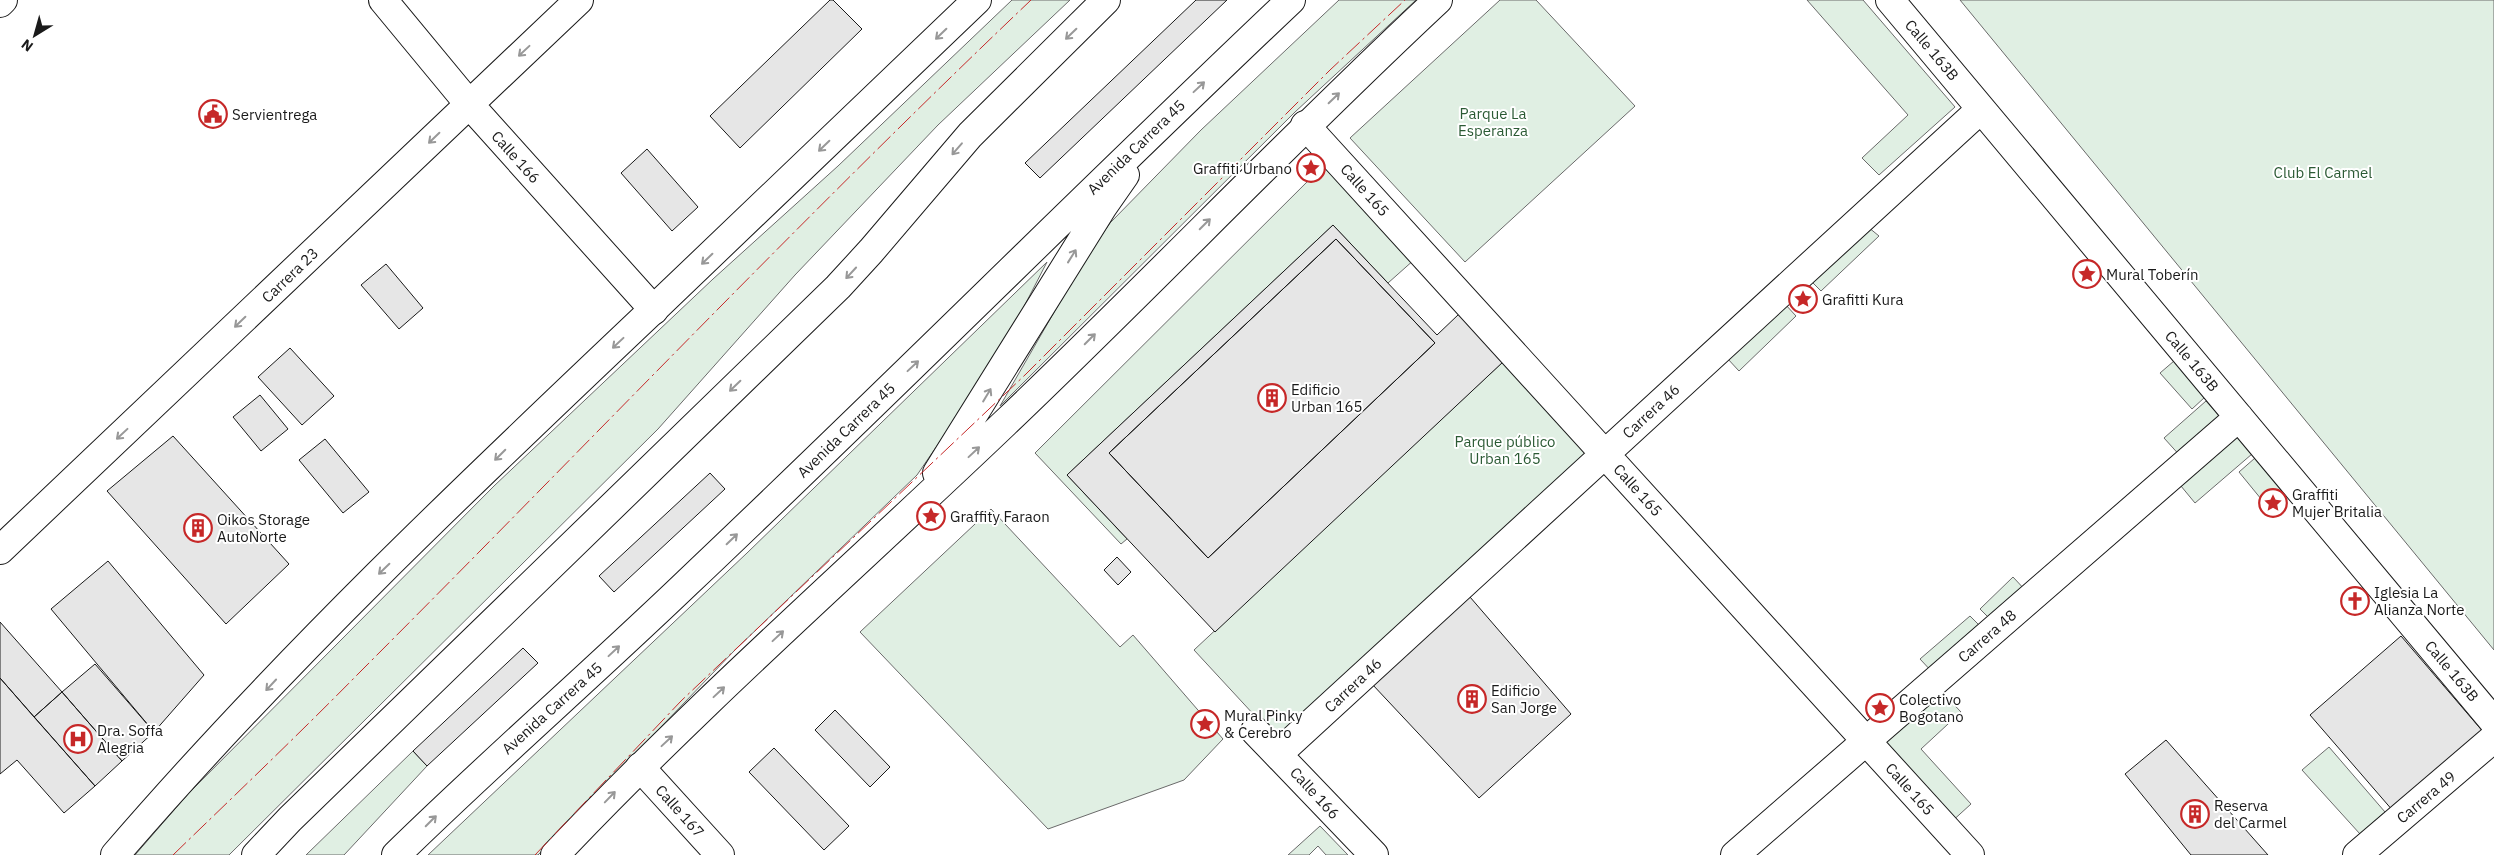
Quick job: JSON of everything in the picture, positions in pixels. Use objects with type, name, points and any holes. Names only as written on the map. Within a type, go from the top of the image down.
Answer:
[{"type":"main road","points":[[0,3],[3,0]]},
{"type":"main road","name":"Calle 166","points":[[382,0],[469,104],[654,310]]},
{"type":"main road","name":"Carrera 23","points":[[0,550],[578,0]]},
{"type":"main road","points":[[115,855],[155,808],[330,623],[538,417],[654,310],[977,0]]},
{"type":"main road","points":[[256,855],[290,819],[838,287],[970,135],[1106,0]]},
{"type":"main road","name":"Avenida Carrera 45","points":[[396,855],[474,778],[688,582],[950,332],[1163,120],[1291,0]]},
{"type":"main road","points":[[555,855],[640,766],[1006,422],[1305,125],[1438,0]]},
{"type":"main road","name":"Calle 163B","points":[[1890,0],[2494,722]]},
{"type":"main road","name":"Carrera 46","points":[[1278,754],[1981,109]]},
{"type":"main road","points":[[913,510],[1102,208],[1163,120]]},
{"type":"main road","name":"Calle 165","points":[[1305,125],[1970,855]]},
{"type":"main road","name":"Carrera 48","points":[[1735,855],[2239,417]]},
{"type":"main road","name":"Calle 166","points":[[1255,731],[1374,855]]},
{"type":"main road","name":"Carrera 49","points":[[2357,855],[2494,738]]},
{"type":"main road","name":"Calle 167","points":[[640,766],[720,855]]},
{"type":"green space","points":[[1012,0],[1070,0],[938,125],[795,275],[658,429],[229,855],[135,855],[188,794],[494,486],[713,279],[838,166]]},
{"type":"green space","points":[[1339,0],[1416,0],[1295,112],[1000,406],[1083,262],[1110,223],[1201,130]]},
{"type":"green space","name":"Parque La Esperanza","points":[[1500,0],[1536,0],[1635,106],[1465,262],[1350,138]]},
{"type":"green space","points":[[1807,0],[1863,0],[1955,107],[1879,175],[1862,158],[1908,115]]},
{"type":"green space","name":"Club El Carmel","points":[[1960,0],[2494,0],[2494,650]]},
{"type":"green space","points":[[1327,162],[1415,259],[1388,283],[1333,225],[1067,475],[1127,539],[1121,544],[1035,453]]},
{"type":"green space","points":[[1868,227],[1879,236],[1821,291],[1811,281]]},
{"type":"green space","points":[[1047,262],[998,357],[917,475],[734,651],[538,855],[428,855],[747,553]]},
{"type":"green space","points":[[1785,304],[1796,316],[1739,371],[1727,358]]},
{"type":"green space","name":"Parque público Urban 165","points":[[1504,361],[1598,454],[1280,743],[1194,650]]},
{"type":"green space","points":[[2174,361],[2205,397],[2192,409],[2160,373]]},
{"type":"green space","points":[[2206,401],[2225,422],[2183,459],[2164,438]]},
{"type":"green space","points":[[2232,431],[2252,454],[2195,503],[2176,480]]},
{"type":"green space","points":[[2255,458],[2283,491],[2266,505],[2239,472]]},
{"type":"green space","points":[[991,509],[1120,647],[1133,635],[1223,739],[1184,780],[1048,829],[860,632]]},
{"type":"green space","points":[[2013,577],[2027,592],[1993,622],[1980,609]]},
{"type":"green space","points":[[1970,616],[1985,631],[1934,674],[1920,659]]},
{"type":"green space","points":[[1940,690],[1961,712],[1921,749],[1971,804],[1949,824],[1878,747]]},
{"type":"green space","points":[[2329,747],[2385,812],[2360,834],[2302,770]]},
{"type":"green space","points":[[413,751],[427,766],[344,855],[306,855]]},
{"type":"green space","points":[[1320,826],[1348,855],[1326,855],[1318,846],[1309,855],[1288,855]]},
{"type":"building","points":[[830,0],[833,0],[862,29],[740,148],[710,116]]},
{"type":"building","points":[[1196,0],[1227,0],[1040,178],[1025,163]]},
{"type":"building","points":[[647,149],[698,207],[672,231],[621,173]]},
{"type":"building","points":[[1333,225],[1437,335],[1459,314],[1504,361],[1215,632],[1067,475]],"holes":[[[1336,239],[1435,343],[1208,558],[1109,453]]]},
{"type":"building","name":"Edificio Urban 165","points":[[1336,239],[1435,343],[1208,558],[1109,453]]},
{"type":"building","points":[[386,264],[423,308],[399,329],[361,285]]},
{"type":"building","points":[[290,348],[334,396],[302,425],[258,377]]},
{"type":"building","points":[[260,395],[288,429],[261,451],[233,417]]},
{"type":"building","name":"Oikos Storage AutoNorte","points":[[173,436],[289,564],[226,624],[107,491]]},
{"type":"building","points":[[325,439],[369,492],[343,513],[299,460]]},
{"type":"building","points":[[710,473],[725,489],[614,592],[599,576]]},
{"type":"building","points":[[1117,557],[1131,572],[1118,585],[1104,570]]},
{"type":"building","points":[[108,561],[204,675],[154,732],[51,609]]},
{"type":"building","name":"Edificio San Jorge","points":[[1470,597],[1571,714],[1479,798],[1372,684]]},
{"type":"building","points":[[0,622],[62,692],[34,717],[0,678]]},
{"type":"building","points":[[2401,636],[2485,734],[2394,812],[2310,715]]},
{"type":"building","points":[[523,648],[538,663],[427,766],[413,751]]},
{"type":"building","points":[[95,664],[154,732],[122,761],[62,692]]},
{"type":"building","points":[[0,678],[95,786],[64,813],[17,760],[0,774]]},
{"type":"building","name":"Dra. Soffa Alegria","points":[[62,692],[122,761],[95,786],[34,717]]},
{"type":"building","points":[[835,710],[890,767],[870,787],[815,730]]},
{"type":"building","name":"Reserva del Carmel","points":[[2166,740],[2268,855],[2191,855],[2125,774]]},
{"type":"building","points":[[774,748],[849,826],[824,850],[749,772]]},
{"type":"power","points":[[173,855],[444,588],[861,165],[1031,0]]},
{"type":"power","points":[[535,855],[681,701],[1026,374],[1330,70],[1405,0]]},
{"type":"place","name":"Servientrega","points":[[213,114]]},
{"type":"place","name":"Graffiti Urbano","points":[[1311,168]]},
{"type":"place","name":"Mural Toberín","points":[[2087,274]]},
{"type":"place","name":"Grafitti Kura","points":[[1803,299]]},
{"type":"place","name":"Edificio Urban 165","points":[[1272,398]]},
{"type":"place","name":"Graffiti Mujer Britalia","points":[[2273,503]]},
{"type":"place","name":"Graffity Faraon","points":[[931,516]]},
{"type":"place","name":"Oikos Storage AutoNorte","points":[[198,528]]},
{"type":"place","name":"Iglesia La Alianza Norte","points":[[2355,601]]},
{"type":"place","name":"Edificio San Jorge","points":[[1472,699]]},
{"type":"place","name":"Colectivo Bogotano","points":[[1880,708]]},
{"type":"place","name":"Mural Pinky & Cerebro","points":[[1205,724]]},
{"type":"place","name":"Dra. Soffa Alegria","points":[[78,739]]},
{"type":"place","name":"Reserva del Carmel","points":[[2195,814]]}]
